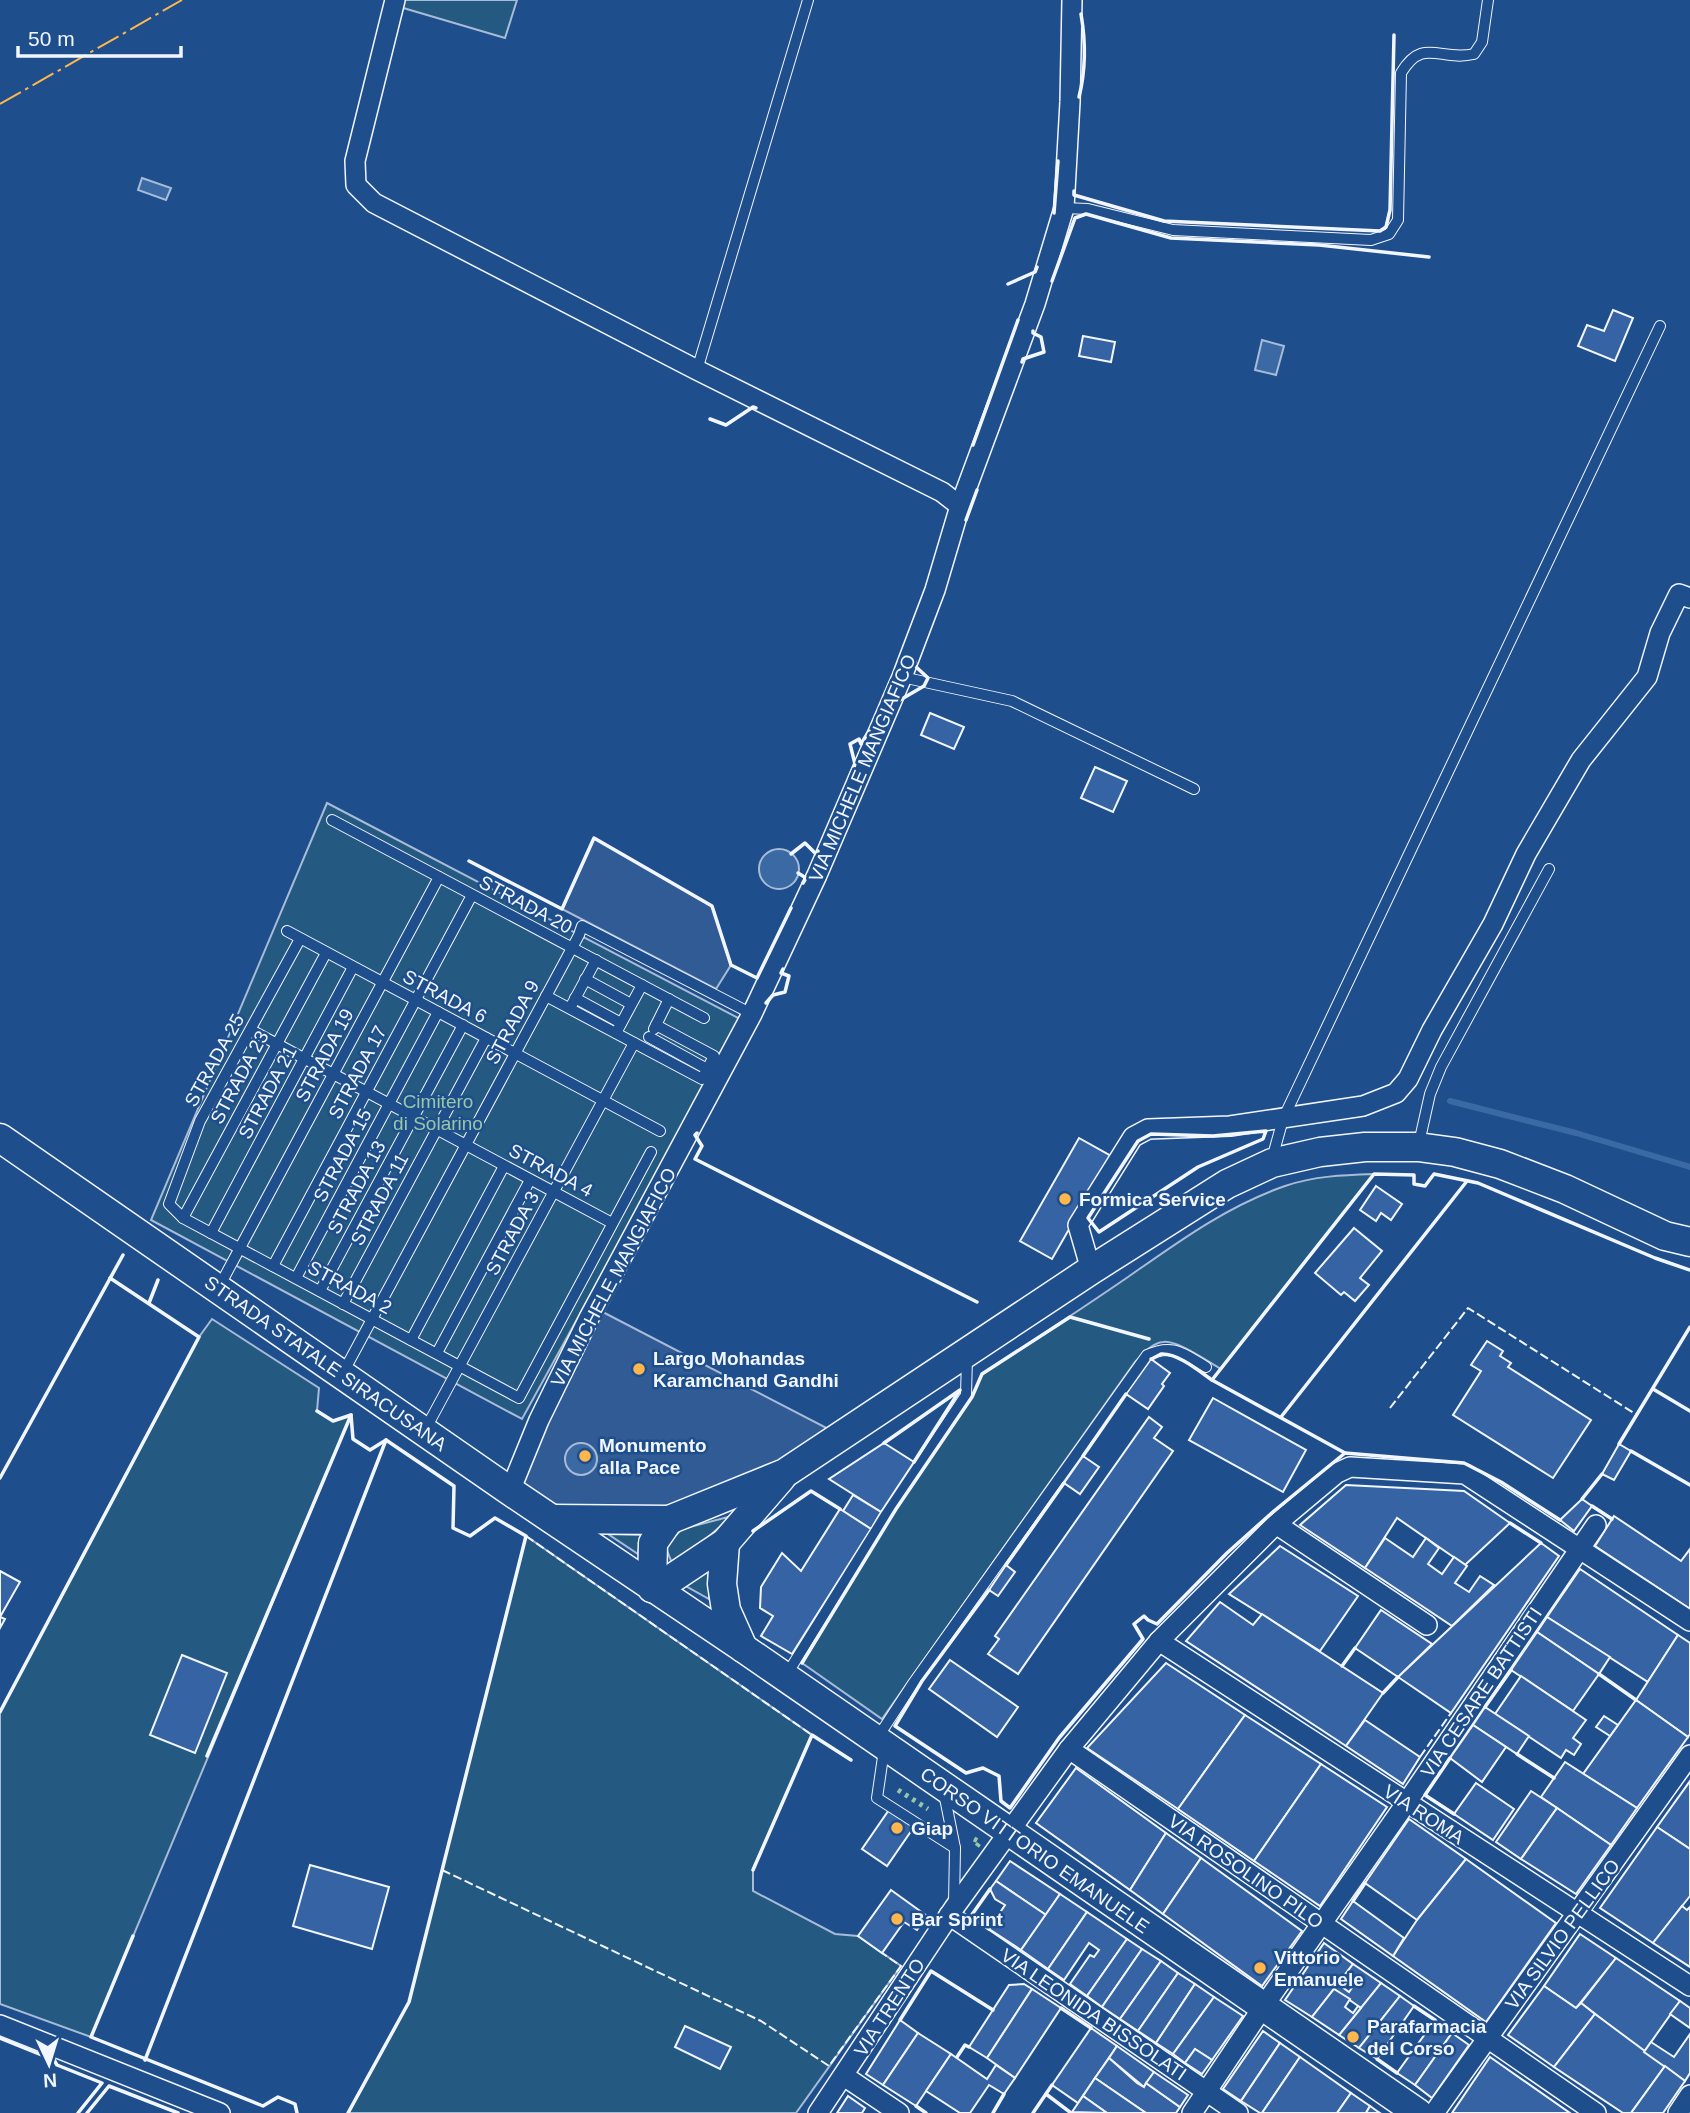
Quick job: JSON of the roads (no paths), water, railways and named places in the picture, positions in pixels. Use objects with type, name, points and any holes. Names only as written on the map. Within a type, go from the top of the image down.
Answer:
[{"type":"main road","name":"STRADA STATALE SIRACUSANA","points":[[0,1138],[652,1588]]},
{"type":"main road","points":[[552,1519],[669,1520],[785,1473],[1091,1270],[1227,1184],[1272,1163],[1320,1152],[1365,1147],[1418,1147],[1455,1152],[1500,1164],[1565,1189],[1664,1236],[1690,1242]]},
{"type":"main road","points":[[669,1520],[653,1543],[652,1588],[674,1577],[725,1543],[785,1473]]},
{"type":"main road","points":[[725,1543],[722,1584],[726,1610],[743,1648]]},
{"type":"main road","name":"CORSO VITTORIO EMANUELE","points":[[652,1588],[1418,2113]]},
{"type":"street","points":[[395,0],[355,161],[356,185],[374,202],[697,370],[943,492],[960,506]]},
{"type":"street","name":"VIA MICHELE MANGIAFICO","points":[[510,1491],[539,1420],[589,1318],[752,1014],[817,875],[902,677],[935,590],[960,506],[1035,304],[1064,208],[1072,0]]},
{"type":"street","points":[[1091,1270],[1078,1225],[1133,1137],[1148,1129],[1196,1129],[1363,1107],[1396,1093],[1408,1079],[1432,1030],[1493,924],[1526,854],[1581,760],[1647,677],[1660,633],[1679,594],[1690,598]]},
{"type":"street","name":"VIA TRENTO","points":[[818,2113],[952,1912],[1069,1749],[1159,1641],[1276,1524],[1337,1473],[1350,1467],[1465,1475],[1690,1621]]},
{"type":"street","points":[[1276,1524],[1427,1625]]},
{"type":"street","name":"VIA CESARE BATTISTI","points":[[1192,2113],[1596,1525]]},
{"type":"street","name":"VIA ROMA","points":[[1159,1641],[1690,1986]]},
{"type":"street","name":"VIA ROSOLINO PILO","points":[[1069,1749],[1596,2113]]},
{"type":"street","name":"VIA SILVIO PELLICO","points":[[1434,2113],[1690,1755]]},
{"type":"street","name":"VIA LEONIDA BISSOLATI","points":[[952,1912],[1238,2113]]},
{"type":"street","points":[[0,2025],[220,2113]]},
{"type":"street","points":[[844,2076],[899,2113]]},
{"type":"street","points":[[1678,2113],[1690,2095]]},
{"type":"lane","points":[[697,370],[808,0]]},
{"type":"lane","points":[[1064,208],[1088,209],[1173,230],[1371,240],[1389,234],[1398,220],[1401,73],[1409,59],[1425,52],[1463,57],[1474,54],[1482,42],[1488,0]]},
{"type":"lane","points":[[1272,1163],[1283,1119],[1660,326]]},
{"type":"lane","points":[[902,677],[1012,701],[1194,789]]},
{"type":"lane","name":"STRADA 20","points":[[332,820],[704,1018]]},
{"type":"lane","points":[[1418,1147],[1430,1094],[1441,1067],[1549,869]]},
{"type":"lane","name":"STRADA 19","points":[[218,1289],[439,877]]},
{"type":"lane","name":"STRADA 17","points":[[273,1266],[472,895]]},
{"type":"lane","name":"STRADA 9","points":[[342,1374],[582,926],[752,1014]]},
{"type":"lane","name":"STRADA 6","points":[[287,931],[660,1131]]},
{"type":"lane","name":"STRADA 25","points":[[169,1204],[200,1121],[300,939]]},
{"type":"lane","name":"STRADA 23","points":[[183,1218],[326,953]]},
{"type":"lane","points":[[573,1003],[596,960]]},
{"type":"lane","name":"STRADA 21","points":[[211,1233],[354,967]]},
{"type":"lane","points":[[585,979],[632,1004]]},
{"type":"lane","points":[[616,1033],[642,985]]},
{"type":"lane","points":[[546,996],[573,1003],[621,1023]]},
{"type":"lane","name":"STRADA 3","points":[[424,1432],[603,1100],[639,1045],[649,1037],[669,999]]},
{"type":"lane","points":[[573,1003],[616,1033],[704,1074]]},
{"type":"lane","name":"STRADA 15","points":[[296,1278],[438,1012]]},
{"type":"lane","points":[[656,1025],[714,1056],[704,1074]]},
{"type":"lane","name":"STRADA 13","points":[[320,1291],[463,1026]]},
{"type":"lane","name":"STRADA 4","points":[[251,1031],[611,1223]]},
{"type":"lane","points":[[649,1037],[704,1074]]},
{"type":"lane","name":"STRADA 11","points":[[343,1304],[486,1038]]},
{"type":"lane","points":[[611,1223],[651,1152]]},
{"type":"lane","points":[[411,1339],[505,1166]]},
{"type":"lane","points":[[437,1353],[530,1180]]},
{"type":"lane","name":"STRADA 2","points":[[169,1204],[183,1218],[519,1398],[611,1223]]},
{"type":"lane","points":[[956,1848],[877,1798],[880,1743],[912,1685],[1147,1354],[1171,1349],[1206,1367]]},
{"type":"lane","points":[[785,1677],[886,1515],[966,1395],[967,1353]]},
{"type":"lane","points":[[942,1786],[956,1848],[952,1912]]},
{"type":"waterway","points":[[1450,1101],[1576,1133],[1690,1167]]},
{"type":"place","name":"Formica Service","points":[[1065,1199]]},
{"type":"place","name":"Largo Mohandas Karamchand Gandhi","points":[[639,1369]]},
{"type":"place","name":"Monumento alla Pace","points":[[585,1456]]},
{"type":"place","name":"Giap","points":[[897,1828]]},
{"type":"place","name":"Bar Sprint","points":[[897,1919]]},
{"type":"place","name":"Vittorio Emanuele","points":[[1260,1968]]},
{"type":"place","name":"Parafarmacia del Corso","points":[[1353,2037]]},
{"type":"park label","name":"Cimitero di Solarino","points":[[438,1112]]}]
